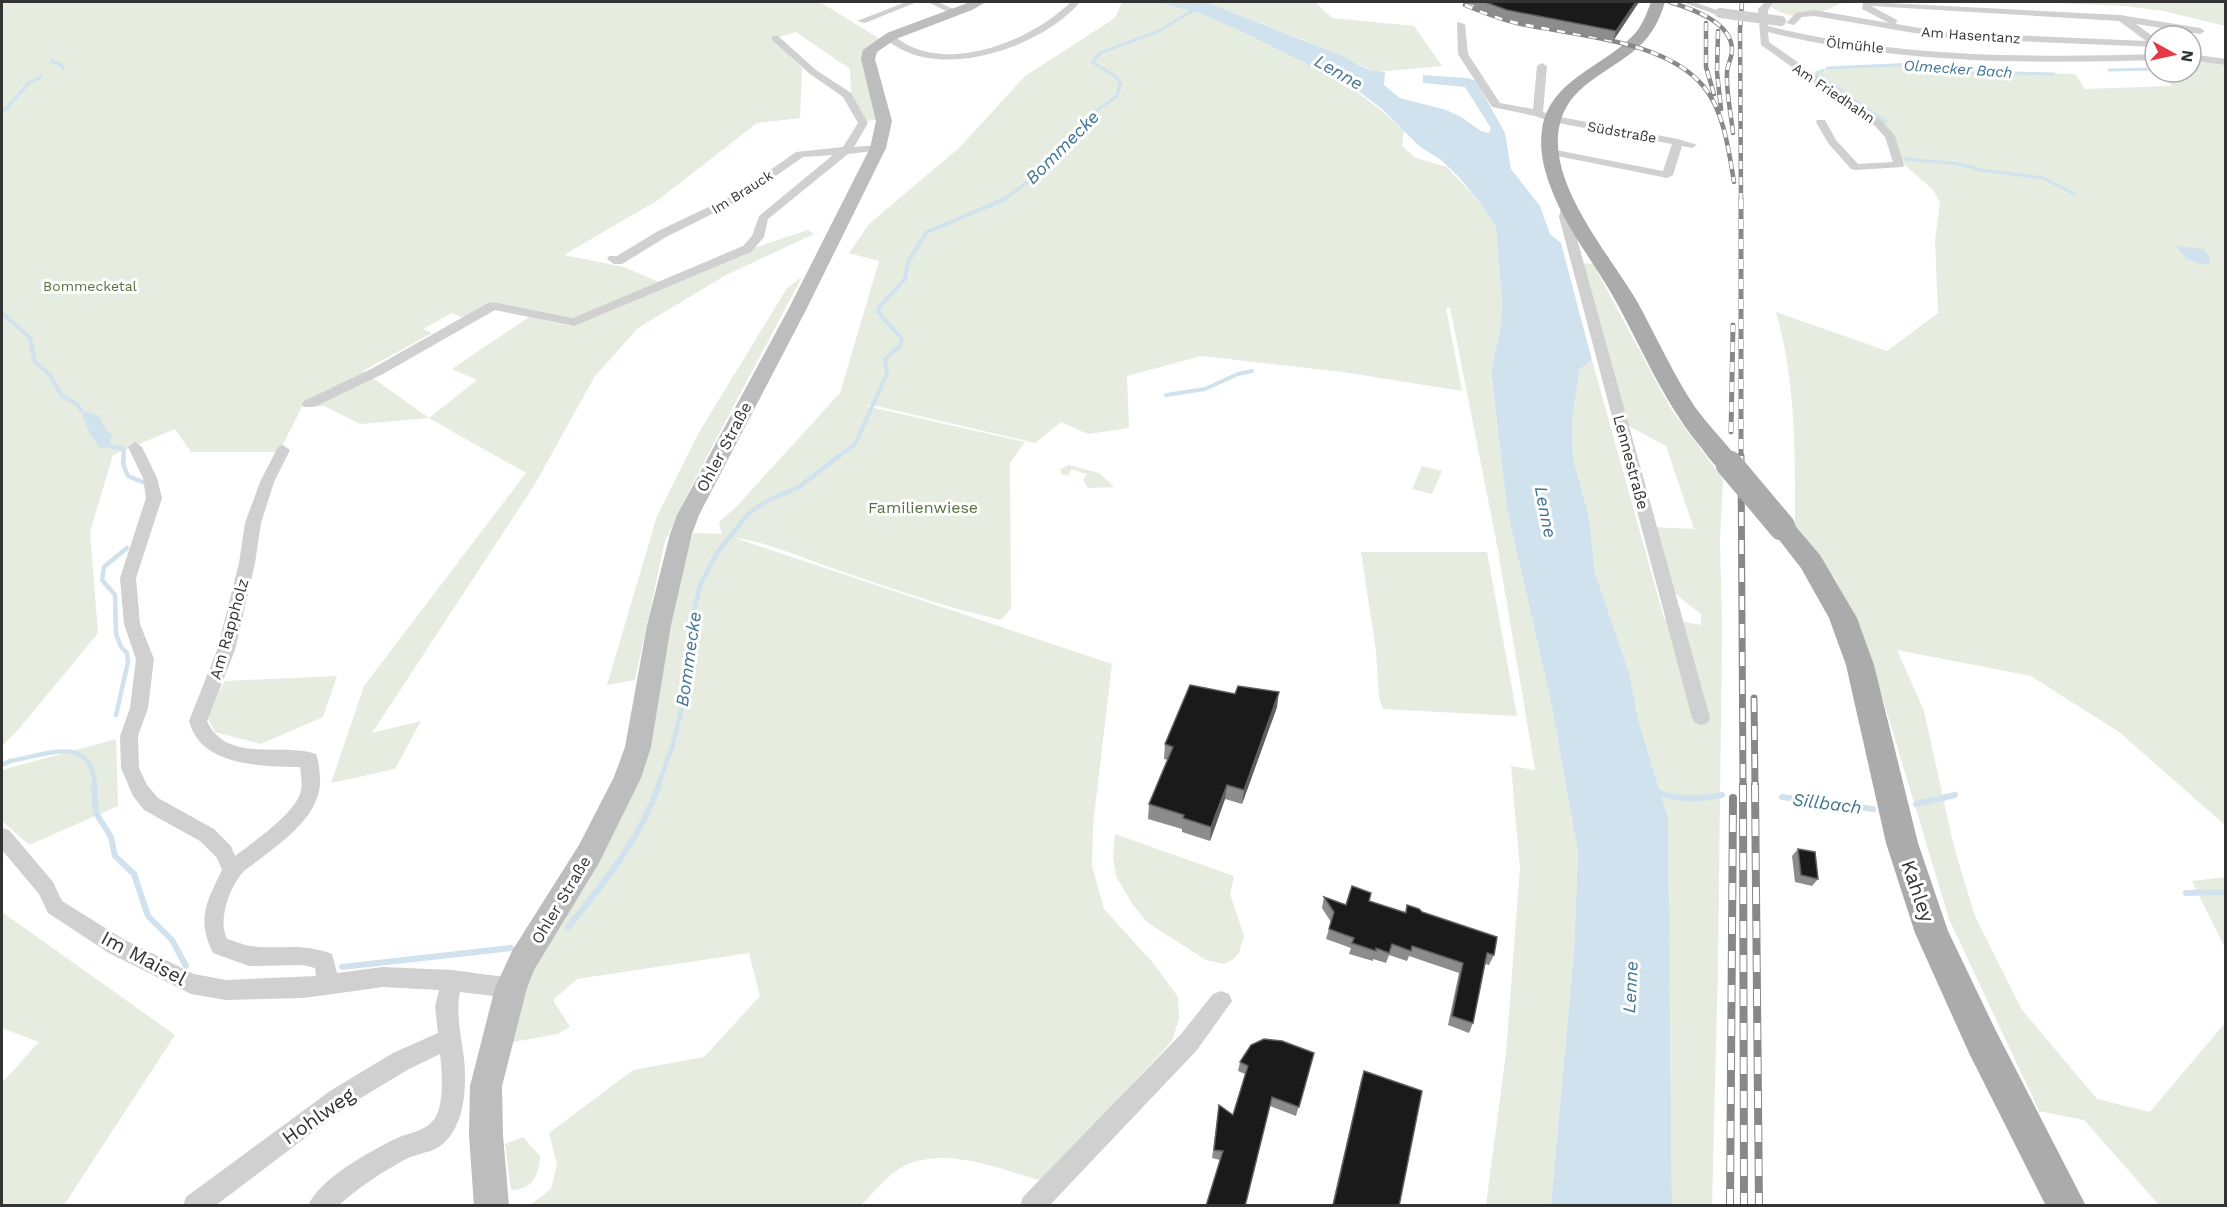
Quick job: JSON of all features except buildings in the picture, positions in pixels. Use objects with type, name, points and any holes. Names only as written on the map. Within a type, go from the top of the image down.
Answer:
[{"type":"main road","points":[[1545,116],[1590,73],[1630,47],[1651,25],[1658,2]]},
{"type":"main road","name":"Lennestraße","points":[[1545,116],[1560,190],[1621,292],[1671,386],[1698,429],[1782,527]]},
{"type":"main road","name":"Kahley","points":[[1782,527],[1810,562],[1835,603],[1857,657],[1902,843],[1932,933],[1982,1041],[2067,1206]]},
{"type":"street","points":[[862,21],[913,2]]},
{"type":"street","points":[[932,2],[957,13]]},
{"type":"street","name":"Ohler Straße","points":[[492,1206],[486,1135],[486,1086],[517,975],[589,854],[638,747],[659,625],[681,534],[688,515],[878,148],[884,121],[868,59],[870,50],[889,37],[957,13],[980,2]]},
{"type":"street","points":[[889,37],[912,51],[927,54],[946,56],[979,52],[1009,45],[1035,35],[1057,21],[1076,2]]},
{"type":"street","points":[[1686,2],[1720,13],[1786,22],[1820,36],[1820,42]]},
{"type":"street","points":[[1765,28],[1762,18],[1763,9],[1770,2]]},
{"type":"street","points":[[1897,28],[1891,19],[1865,8],[1866,5],[1872,3],[2127,20],[2154,24]]},
{"type":"street","name":"Am Hasentanz","points":[[1786,22],[1799,15],[1814,13],[1897,28],[1976,38],[2143,43]]},
{"type":"street","points":[[2127,20],[2143,35]]},
{"type":"street","name":"Südstraße","points":[[1460,24],[1463,54],[1496,105],[1692,145]]},
{"type":"street","name":"Ölmühle","points":[[1765,28],[1820,42],[2006,58],[2143,57]]},
{"type":"street","name":"Am Friedhahn","points":[[1765,28],[1764,43],[1770,49],[1879,124],[1890,136],[1899,165],[1855,167],[1832,141],[1821,122]]},
{"type":"street","points":[[309,404],[378,370],[493,306],[574,322],[747,249],[759,237],[763,218],[847,149],[863,123],[847,95],[813,72],[775,38]]},
{"type":"street","points":[[2090,59],[2103,69]]},
{"type":"street","points":[[2203,59],[2226,62]]},
{"type":"street","name":"Lennestraße","points":[[1542,66],[1545,116]]},
{"type":"street","points":[[1551,153],[1667,175],[1678,142]]},
{"type":"street","name":"Im Brauck","points":[[613,259],[618,261],[662,234],[740,196],[800,154],[878,148]]},
{"type":"street","name":"Lennestraße","points":[[1570,209],[1565,210],[1565,217],[1701,718]]},
{"type":"street","points":[[135,447],[150,478],[154,498],[128,578],[132,624],[144,659],[139,708],[129,736],[130,768],[140,790],[151,804],[207,835],[224,852],[232,870],[212,923],[220,946],[249,956],[303,956],[325,961],[328,985]]},
{"type":"street","name":"Am Rappholz","points":[[232,870],[294,817],[307,802],[310,791],[309,759],[241,754],[224,750],[207,740],[198,722],[226,650],[247,563],[253,523],[267,482],[283,450]]},
{"type":"street","name":"Im Maisel","points":[[2,836],[46,888],[55,907],[125,951],[191,984],[226,990],[328,985],[384,974],[452,980],[517,975]]},
{"type":"street","points":[[320,1206],[351,1178],[404,1147],[430,1139],[448,1120],[454,1077],[446,1006],[452,980]]},
{"type":"street","points":[[1032,1206],[1189,1042],[1221,1001]]},
{"type":"street","name":"Hohlweg","points":[[195,1206],[338,1100],[401,1061],[449,1039]]},
{"type":"green space","name":"Familienwiese","points":[[1155,1],[1198,12],[1281,47],[1308,61],[1359,93],[1382,111],[1404,131],[1402,146],[1416,158],[1447,167],[1481,204],[1496,227],[1502,303],[1500,333],[1491,369],[1507,509],[1551,702],[1578,852],[1574,951],[1551,1205],[1486,1205],[1506,1053],[1520,868],[1511,766],[1535,770],[1497,545],[1450,307],[1446,308],[1462,391],[1343,372],[1201,356],[1127,376],[1129,428],[1088,434],[1061,422],[1035,443],[868,404],[870,407],[1025,442],[1010,463],[1011,608],[1001,620],[917,597],[773,547],[735,538],[1112,664],[1093,825],[1092,866],[1104,909],[1154,964],[1178,997],[1179,1019],[1172,1041],[1043,1181],[993,1166],[940,1158],[923,1160],[900,1168],[861,1205],[530,1205],[551,1189],[557,1164],[549,1133],[633,1070],[704,1057],[760,996],[749,953],[577,979],[553,1000],[570,1027],[557,1034],[513,1042],[526,991],[523,961],[627,778],[693,533],[722,534],[719,522],[737,506],[840,393],[879,261],[849,253],[869,224],[959,148],[1025,76],[1115,18],[1122,2]]},
{"type":"green space","name":"Bommecketal","points":[[2,2],[820,2],[880,39],[872,44],[880,119],[866,121],[851,94],[850,69],[796,32],[773,39],[802,68],[800,118],[757,123],[658,200],[564,255],[624,267],[659,282],[574,318],[492,302],[466,319],[452,313],[423,329],[432,333],[363,371],[429,418],[360,424],[324,406],[302,407],[279,452],[191,452],[175,429],[113,455],[90,532],[98,633],[18,730],[2,746]]},
{"type":"green space","points":[[1206,2],[1315,2],[1332,18],[1414,26],[1442,66],[1376,72],[1301,39]]},
{"type":"green space","points":[[1775,2],[1844,2],[1817,13],[1799,16],[1790,15],[1771,7]]},
{"type":"green space","points":[[2032,2],[2225,2],[2225,26],[2164,11],[2124,6]]},
{"type":"green space","points":[[2203,60],[2225,63],[2225,825],[2119,732],[2031,676],[1897,650],[1924,711],[1954,847],[1975,916],[2022,1010],[2097,1099],[2150,1112],[2225,1023],[2225,1205],[2159,1205],[2084,1120],[2039,1111],[1949,919],[1866,643],[1835,579],[1795,534],[1795,449],[1791,394],[1788,367],[1776,312],[1887,351],[1938,313],[1935,240],[1940,203],[1934,191],[1904,164],[1893,137],[1883,123],[1814,73],[1815,71],[1833,67],[1907,63],[1971,71],[2075,74],[2085,89],[2172,86],[2171,84],[2203,84]]},
{"type":"green space","points":[[808,230],[814,234],[726,275],[638,328],[595,376],[535,484],[372,733],[421,721],[395,769],[331,783],[364,686],[526,473],[429,418],[477,380],[452,369],[529,317],[570,326],[751,249]]},
{"type":"green space","points":[[1581,263],[1593,264],[1671,409],[1723,479],[1720,539],[1722,629],[1718,967],[1712,1205],[1672,1205],[1668,818],[1638,719],[1629,672],[1595,573],[1589,517],[1573,459],[1572,419],[1580,369],[1592,360],[1664,618],[1701,625],[1701,614],[1673,592],[1652,527],[1694,529],[1666,446],[1623,423]]},
{"type":"green space","points":[[802,277],[697,475],[665,541],[635,680],[607,685],[657,516],[698,434],[787,288]]},
{"type":"green space","points":[[1069,465],[1099,473],[1114,487],[1088,488],[1083,480],[1087,474],[1071,469],[1068,476],[1062,474],[1060,469]]},
{"type":"green space","points":[[1422,466],[1442,471],[1432,494],[1412,489]]},
{"type":"green space","points":[[1361,552],[1487,552],[1517,716],[1383,709],[1379,698],[1376,651]]},
{"type":"green space","points":[[337,676],[323,717],[261,744],[215,732],[206,715],[225,681]]},
{"type":"green space","points":[[116,739],[118,806],[29,845],[2,821],[2,770]]},
{"type":"green space","points":[[1115,834],[1234,876],[1230,894],[1244,936],[1239,953],[1234,959],[1224,964],[1206,960],[1148,923],[1133,905],[1116,876],[1113,858]]},
{"type":"green space","points":[[2226,877],[2225,948],[2192,881]]},
{"type":"green space","points":[[2,912],[175,1035],[64,1205],[2,1205],[2,1083],[39,1042],[2,1028]]},
{"type":"green space","points":[[523,1137],[540,1156],[538,1170],[529,1185],[511,1190],[505,1144]]},
{"type":"water","name":"Lenne","points":[[1158,2],[1206,2],[1345,57],[1365,68],[1385,72],[1384,85],[1400,98],[1446,110],[1481,131],[1489,133],[1491,128],[1465,87],[1423,83],[1423,75],[1467,78],[1476,81],[1505,133],[1511,169],[1540,206],[1550,234],[1561,243],[1592,360],[1580,369],[1572,419],[1573,459],[1589,517],[1595,573],[1629,672],[1638,719],[1668,818],[1672,1205],[1551,1205],[1574,951],[1578,852],[1551,702],[1507,509],[1491,369],[1500,333],[1502,303],[1496,227],[1481,204],[1457,175],[1441,160],[1419,146],[1382,109],[1353,87],[1241,31],[1197,12]]},
{"type":"water","points":[[2177,246],[2204,249],[2210,259],[2209,263],[2206,265],[2189,259]]},
{"type":"water","points":[[81,410],[99,416],[105,429],[112,435],[109,446],[101,449],[89,433]]},
{"type":"waterway","name":"Bommecke","points":[[1004,199],[1042,171],[1088,117],[1116,97],[1121,84],[1115,76],[1092,62],[1100,53],[1159,31],[1197,8]]},
{"type":"waterway","points":[[53,60],[52,62],[62,65],[63,69]]},
{"type":"waterway","name":"Olmecker Bach","points":[[1827,68],[1918,64],[1971,72],[2054,74]]},
{"type":"waterway","name":"Olmecker Bach","points":[[2109,70],[2143,69]]},
{"type":"waterway","name":"Olmecker Bach","points":[[1822,71],[1817,74],[1886,122]]},
{"type":"waterway","points":[[2,113],[29,83],[41,77]]},
{"type":"waterway","points":[[1905,159],[1960,164],[1981,170],[2043,178],[2074,194]]},
{"type":"waterway","name":"Bommecke","points":[[837,458],[855,444],[887,374],[885,359],[900,346],[902,339],[878,312],[880,306],[905,279],[908,262],[927,232],[1004,199]]},
{"type":"waterway","name":"Bommecke","points":[[2,313],[30,338],[35,362],[50,375],[62,396],[77,404],[81,410]]},
{"type":"waterway","points":[[1166,395],[1205,389],[1238,374],[1252,371]]},
{"type":"waterway","name":"Bommecke","points":[[109,446],[124,449],[123,458]]},
{"type":"waterway","name":"Bommecke","points":[[124,456],[123,464],[128,476],[145,483]]},
{"type":"waterway","name":"Bommecke","points":[[658,786],[673,744],[687,685],[690,625],[701,583],[717,553],[748,514],[767,501],[799,487],[839,456]]},
{"type":"waterway","name":"Bommecke","points":[[116,715],[128,662],[127,653],[121,647],[116,634],[115,595],[102,580],[104,567],[127,548]]},
{"type":"waterway","points":[[2,765],[10,761],[52,752],[76,753],[86,759],[92,769],[95,786]]},
{"type":"waterway","name":"Bommecke","points":[[94,785],[96,813],[111,837],[115,856],[134,874],[148,916],[172,940],[186,966]]},
{"type":"waterway","name":"Bommecke","points":[[568,927],[620,860],[642,824],[659,785]]},
{"type":"waterway","name":"Sillbach","points":[[1657,792],[1689,798],[1722,795]]},
{"type":"waterway","name":"Sillbach","points":[[1916,804],[1955,795]]},
{"type":"waterway","name":"Sillbach","points":[[1782,797],[1873,809]]},
{"type":"waterway","name":"Sillbach","points":[[2186,893],[2226,892]]},
{"type":"waterway","name":"Bommecke","points":[[342,967],[511,948]]},
{"type":"railway","points":[[1670,2],[1709,18],[1718,24],[1730,40],[1732,53],[1727,70],[1727,80],[1733,133]]},
{"type":"railway","points":[[1741,201],[1740,29],[1742,2]]},
{"type":"railway","points":[[1465,5],[1510,21],[1590,36],[1642,49],[1687,71],[1704,87],[1716,108],[1725,132],[1734,182]]},
{"type":"railway","points":[[1706,23],[1706,67],[1714,94]]},
{"type":"railway","points":[[1718,31],[1717,72],[1721,109]]},
{"type":"railway","points":[[1741,201],[1741,456]]},
{"type":"railway","points":[[1731,432],[1733,325]]},
{"type":"railway","points":[[1741,456],[1743,786]]},
{"type":"railway","points":[[1754,698],[1755,786]]},
{"type":"railway","points":[[1743,785],[1744,1206]]},
{"type":"railway","points":[[1755,785],[1759,1206]]},
{"type":"railway","points":[[1730,1206],[1733,798]]}]
